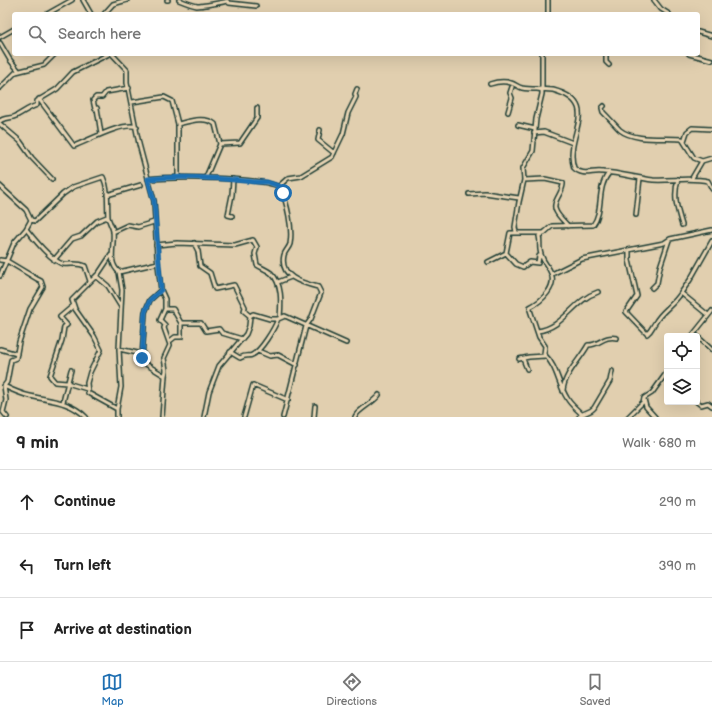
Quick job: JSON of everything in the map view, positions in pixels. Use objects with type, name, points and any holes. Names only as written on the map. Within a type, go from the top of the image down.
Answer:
[{"type":"street","points":[[51,12],[72,0]]},
{"type":"street","points":[[83,0],[90,12]]},
{"type":"street","points":[[106,12],[113,4],[127,0]]},
{"type":"street","points":[[179,0],[196,6],[214,3],[220,4],[227,0],[229,3],[235,5],[256,6]]},
{"type":"street","points":[[548,0],[548,12]]},
{"type":"street","points":[[654,0],[661,9],[666,12]]},
{"type":"street","points":[[0,37],[12,30]]},
{"type":"street","points":[[700,33],[712,36]]},
{"type":"street","points":[[0,43],[17,71]]},
{"type":"street","points":[[0,88],[17,71],[44,65],[53,56]]},
{"type":"street","points":[[52,179],[32,158],[20,141],[1,123],[16,117],[26,108],[37,105],[37,101],[39,99],[58,89],[70,74],[105,56]]},
{"type":"street","points":[[114,56],[126,68],[128,88],[154,201],[154,222],[161,290],[165,299],[165,309],[160,321],[164,325],[170,341],[169,349],[164,358],[166,370],[162,417]]},
{"type":"street","points":[[516,232],[515,227],[519,198],[524,180],[523,168],[534,151],[534,131],[542,90],[542,56]]},
{"type":"street","points":[[606,56],[606,62],[609,65]]},
{"type":"street","points":[[697,56],[712,60]]},
{"type":"street","points":[[490,84],[500,81],[504,83],[512,83],[515,86],[552,90],[572,97],[580,108],[580,123],[579,128],[574,135],[573,143],[573,165],[579,172],[603,172],[640,178],[692,178],[708,181],[712,188]]},
{"type":"street","points":[[508,112],[512,98],[510,93],[515,86]]},
{"type":"street","points":[[101,134],[97,108],[95,108],[94,100],[96,97],[102,97],[106,92],[128,88]]},
{"type":"street","points":[[279,186],[285,180],[307,173],[334,153],[356,97],[355,94],[357,89]]},
{"type":"street","points":[[132,102],[164,97],[172,101],[178,124],[178,177]]},
{"type":"street","points":[[39,99],[74,146],[101,134],[126,127],[137,128]]},
{"type":"street","points":[[604,106],[602,108],[603,112],[624,132],[635,136],[661,140],[682,139],[694,158],[702,161],[712,158]]},
{"type":"street","points":[[220,144],[240,143],[257,118],[257,108]]},
{"type":"street","points":[[178,124],[195,120],[212,121],[216,126],[220,144],[206,177]]},
{"type":"street","points":[[518,125],[534,131],[544,132],[573,143]]},
{"type":"street","points":[[684,141],[687,132],[692,128],[712,129]]},
{"type":"street","points":[[320,130],[318,140],[334,153]]},
{"type":"street","points":[[692,178],[702,161]]},
{"type":"street","points":[[584,417],[569,402],[559,385],[556,371],[544,353],[545,346],[537,331],[530,307],[538,303],[551,288],[552,274],[542,257],[539,236],[552,226],[589,226],[594,223],[598,214],[603,182],[609,173]]},
{"type":"street","points":[[31,220],[35,221],[63,194],[74,187],[103,177],[106,183],[109,220],[113,232],[114,248],[112,255],[96,276],[74,297],[73,306],[94,336],[100,350],[90,372],[87,389],[89,394],[117,409]]},
{"type":"street","points":[[148,179],[178,177],[194,179],[206,177],[258,182],[264,181],[279,186],[283,193],[290,222],[290,244],[284,256],[286,269],[291,277],[302,284],[318,287],[321,291],[311,319],[306,326],[283,417]]},
{"type":"street","points":[[636,215],[640,178]]},
{"type":"street","points":[[232,216],[228,214],[232,195],[233,179]]},
{"type":"street","points":[[524,180],[545,179],[563,183],[563,189],[554,207],[568,226]]},
{"type":"street","points":[[678,179],[675,189],[676,204],[682,225]]},
{"type":"street","points":[[107,195],[141,185]]},
{"type":"street","points":[[0,186],[26,210],[31,220]]},
{"type":"street","points":[[469,194],[485,192],[519,198]]},
{"type":"street","points":[[54,260],[72,239],[81,236],[97,221],[107,217],[109,220]]},
{"type":"street","points":[[0,276],[14,244],[31,220]]},
{"type":"street","points":[[113,232],[128,225],[138,227],[154,222]]},
{"type":"street","points":[[26,229],[54,260],[62,263],[79,263],[85,266],[90,281]]},
{"type":"street","points":[[552,274],[582,259],[629,251],[712,230]]},
{"type":"street","points":[[506,253],[509,234],[516,232],[521,234],[543,233]]},
{"type":"street","points":[[156,245],[177,243],[234,245],[253,240],[257,247],[255,254],[258,265],[269,272],[278,282],[281,297],[279,319],[275,329],[264,341],[258,351],[253,355],[244,355],[240,358],[230,352]]},
{"type":"street","points":[[652,288],[657,283],[660,267],[669,240]]},
{"type":"street","points":[[629,251],[629,260],[637,296],[626,312],[647,334],[651,331],[657,320],[677,300],[712,241]]},
{"type":"street","points":[[194,244],[198,251],[200,266],[210,273],[215,289],[234,285],[245,307],[244,311],[250,316]]},
{"type":"street","points":[[506,253],[516,264],[523,267],[530,262],[538,263],[539,256],[542,257]]},
{"type":"street","points":[[488,262],[506,253]]},
{"type":"street","points":[[112,255],[115,269],[119,272],[122,290],[119,349],[121,386],[117,417]]},
{"type":"street","points":[[0,260],[7,261],[40,281],[43,287],[30,310],[19,342],[16,358],[11,360],[7,382],[4,386],[6,400],[3,415]]},
{"type":"street","points":[[119,272],[158,262]]},
{"type":"street","points":[[96,276],[108,286],[121,307]]},
{"type":"street","points":[[278,282],[291,277]]},
{"type":"street","points":[[161,290],[150,300],[145,312],[142,354],[144,363],[165,376]]},
{"type":"street","points":[[537,331],[544,330],[558,324],[582,300],[598,292]]},
{"type":"street","points":[[681,293],[708,315]]},
{"type":"street","points":[[73,306],[60,317],[67,325],[64,327],[62,340],[50,376],[55,382],[67,383],[87,389]]},
{"type":"street","points":[[165,309],[173,309],[181,322],[180,337],[175,337],[170,341]]},
{"type":"street","points":[[697,333],[712,311]]},
{"type":"street","points":[[250,316],[253,314],[264,319],[279,319],[285,316],[346,343]]},
{"type":"street","points":[[204,417],[204,410],[210,388],[219,366],[248,330],[250,316]]},
{"type":"street","points":[[181,322],[201,323],[206,332],[219,329],[222,333],[242,339]]},
{"type":"street","points":[[563,391],[564,384],[574,365],[581,358],[588,346],[592,346],[609,337],[617,338]]},
{"type":"street","points":[[700,340],[712,350]]},
{"type":"street","points":[[0,349],[17,354]]},
{"type":"street","points":[[119,349],[142,354]]},
{"type":"street","points":[[258,351],[269,356],[278,355],[297,364]]},
{"type":"street","points":[[527,369],[521,359],[546,356]]},
{"type":"street","points":[[63,402],[71,370]]},
{"type":"street","points":[[578,417],[581,414],[592,411],[610,381],[612,371]]},
{"type":"street","points":[[628,417],[644,398],[652,393],[664,377]]},
{"type":"street","points":[[559,385],[564,384]]},
{"type":"street","points":[[244,417],[253,385],[288,400]]},
{"type":"street","points":[[4,386],[29,396],[63,402],[78,409],[86,417]]},
{"type":"street","points":[[355,417],[356,413],[369,406],[379,395]]},
{"type":"street","points":[[644,398],[646,407],[655,417]]},
{"type":"street","points":[[700,404],[708,403],[712,406]]},
{"type":"street","points":[[314,417],[315,406]]},
{"type":"route","points":[[142,358],[145,312],[150,300],[161,290],[156,231],[154,224],[154,201],[148,179],[182,177],[194,179],[206,177],[258,182],[264,181],[279,186],[283,193]]}]
